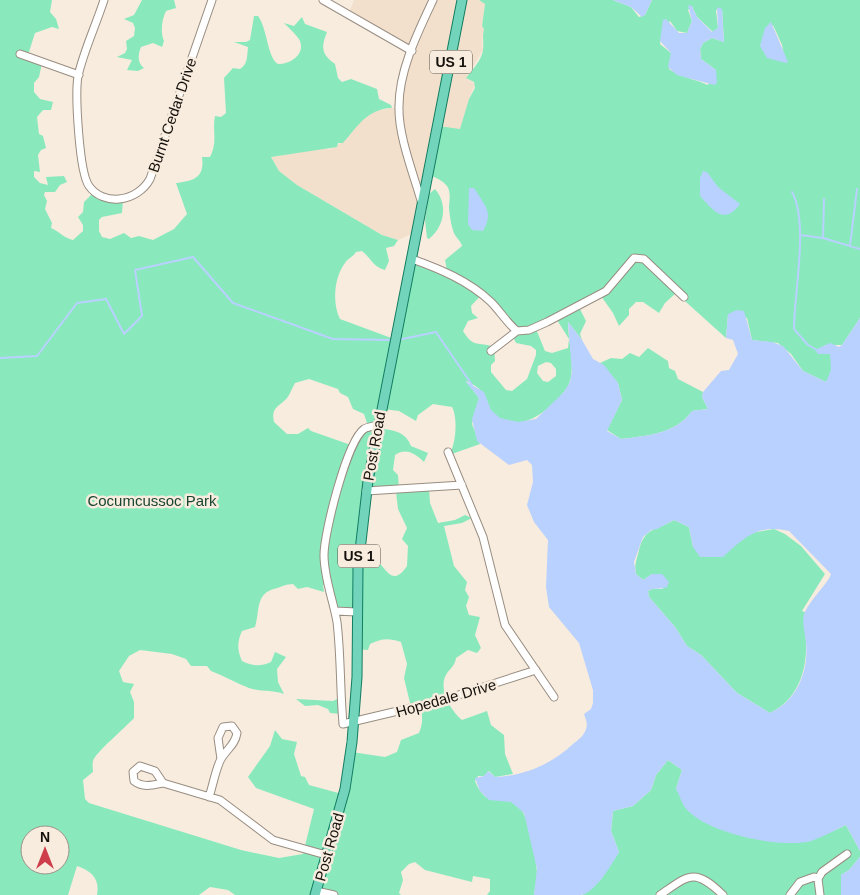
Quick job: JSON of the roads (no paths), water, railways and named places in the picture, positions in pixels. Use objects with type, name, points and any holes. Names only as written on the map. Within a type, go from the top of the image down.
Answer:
[{"type":"main road","name":"Post Road","points":[[316,893],[345,789],[354,722],[357,677],[358,568],[366,491],[462,0]]},
{"type":"street","name":"Burnt Cedar Drive","points":[[104,0],[79,74],[78,116],[82,157],[87,183],[101,197],[127,198],[144,188],[150,179],[212,0]]},
{"type":"street","points":[[323,0],[412,50]]},
{"type":"street","points":[[422,205],[404,138],[399,106],[402,84],[412,50],[432,0]]},
{"type":"street","points":[[20,54],[79,74]]},
{"type":"street","points":[[491,351],[517,332],[529,330],[554,320],[606,291],[631,260],[637,257],[644,259],[684,297]]},
{"type":"street","points":[[412,259],[473,287],[491,302],[517,332]]},
{"type":"street","points":[[354,722],[343,724],[339,644],[335,610],[324,565],[326,534],[337,491],[356,440],[364,429],[378,425]]},
{"type":"street","points":[[448,452],[483,537],[505,625],[515,643],[536,670],[554,698]]},
{"type":"street","points":[[366,491],[462,485]]},
{"type":"street","points":[[335,610],[357,612]]},
{"type":"street","name":"Hopedale Drive","points":[[354,722],[440,700],[536,670]]},
{"type":"street","points":[[209,796],[221,759]]},
{"type":"street","points":[[163,782],[220,800],[273,840],[326,855]]},
{"type":"street","points":[[820,895],[818,880],[825,869],[847,854]]},
{"type":"street","points":[[660,895],[678,880],[688,877],[705,880],[723,895]]},
{"type":"street","points":[[790,895],[804,880],[814,877],[818,880]]},
{"type":"street","points":[[316,893],[334,895]]},
{"type":"water","points":[[613,0],[652,0],[645,15],[642,17],[631,7]]},
{"type":"water","points":[[688,5],[692,6],[697,17],[712,32],[718,28],[717,7],[722,9],[724,42],[712,38],[703,43],[700,49],[701,59],[716,70],[717,83],[714,85],[677,75],[668,67],[671,53],[660,41],[663,20],[666,19],[679,33],[687,33],[692,21]]},
{"type":"water","points":[[771,22],[788,62],[786,63],[767,58],[760,46],[765,28]]},
{"type":"water","points":[[703,171],[707,172],[718,187],[740,204],[734,211],[724,215],[719,214],[700,196],[700,178]]},
{"type":"water","points":[[469,188],[474,188],[487,209],[488,219],[483,231],[472,230],[468,224]]},
{"type":"water","points":[[737,310],[744,311],[752,340],[772,342],[783,346],[803,371],[826,382],[831,370],[830,354],[818,354],[815,350],[830,343],[839,347],[842,345],[860,318],[860,851],[846,825],[811,841],[781,843],[743,837],[707,824],[693,816],[684,806],[676,789],[682,770],[668,760],[656,775],[651,790],[633,806],[613,811],[611,831],[619,852],[598,883],[587,893],[581,895],[534,895],[537,869],[524,813],[511,802],[489,800],[480,791],[475,778],[484,776],[488,771],[495,777],[537,768],[565,751],[581,738],[587,727],[584,714],[591,709],[593,690],[579,643],[549,607],[546,587],[548,540],[534,522],[527,505],[533,482],[532,465],[527,460],[509,465],[477,441],[472,419],[479,398],[465,381],[484,392],[491,410],[500,418],[518,422],[536,419],[564,392],[570,382],[572,371],[568,322],[582,340],[593,359],[604,365],[618,383],[622,400],[607,431],[621,439],[660,432],[678,425],[692,411],[708,409],[702,397],[703,392],[721,371],[729,370],[738,354],[733,340],[726,338],[728,314]],"holes":[[[674,520],[689,527],[693,547],[700,557],[723,557],[744,539],[760,531],[768,529],[789,531],[831,574],[807,607],[804,616],[806,653],[803,674],[799,684],[787,701],[770,713],[737,693],[701,655],[687,646],[675,627],[649,597],[648,591],[667,587],[669,582],[662,574],[652,574],[643,580],[636,574],[634,562],[643,537],[651,530]]]},
{"type":"water","points":[[860,857],[860,895],[841,895],[841,875],[849,870]]},
{"type":"waterway","points":[[850,246],[857,189]]},
{"type":"waterway","points":[[792,192],[797,205],[800,239],[794,329],[808,345],[817,350]]},
{"type":"waterway","points":[[823,238],[824,199]]},
{"type":"waterway","points":[[800,235],[823,238],[860,249]]},
{"type":"waterway","points":[[0,358],[37,356],[77,303],[106,299],[124,334],[142,316],[135,270],[193,257],[233,303],[333,339],[391,340]]},
{"type":"waterway","points":[[398,340],[436,332],[472,385]]},
{"type":"park label","name":"Cocumcussoc Park","points":[[152,500]]}]
